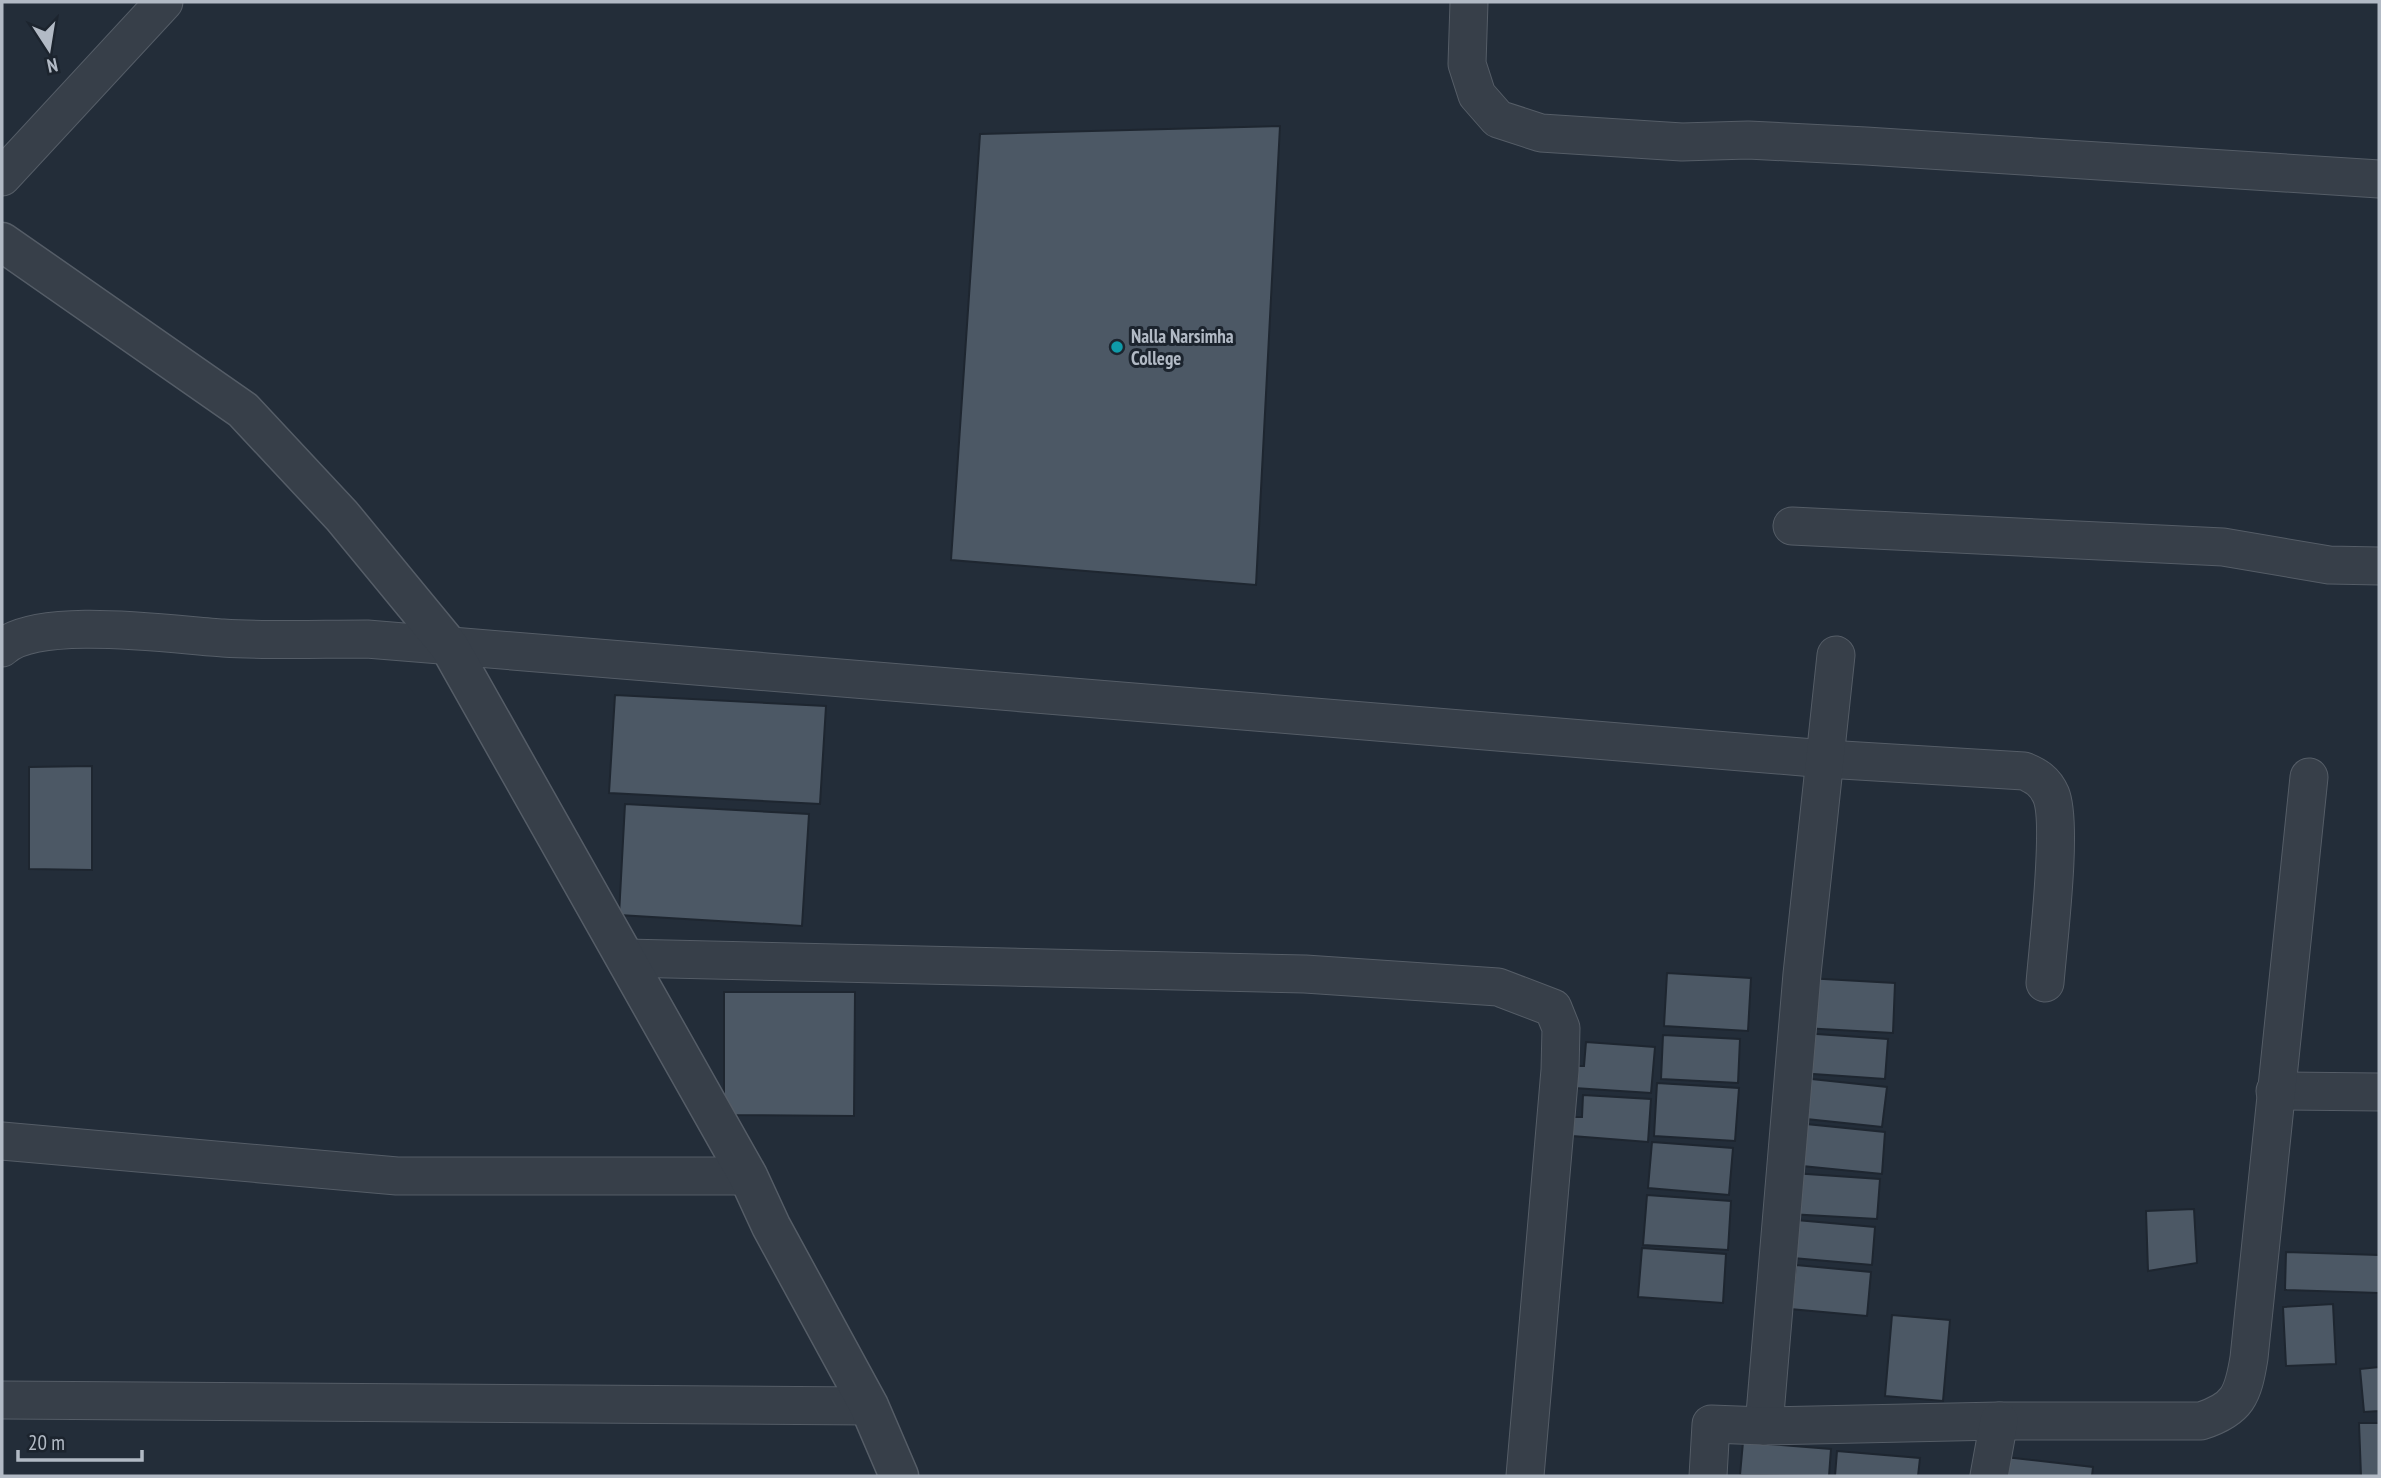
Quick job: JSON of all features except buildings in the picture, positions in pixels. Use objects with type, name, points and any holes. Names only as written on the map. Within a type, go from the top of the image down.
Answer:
[{"type":"street","points":[[2,177],[164,2]]},
{"type":"street","points":[[1469,2],[1467,64],[1477,95],[1498,119],[1541,133],[1682,142],[1748,139],[2379,179]]},
{"type":"street","points":[[2,242],[243,410],[342,516],[449,646],[748,1176],[771,1226],[869,1406],[899,1476]]},
{"type":"street","points":[[1792,526],[2223,547],[2329,565],[2379,566]]},
{"type":"street","points":[[4,643],[65,630],[140,630],[224,638],[368,639],[1826,759],[2024,771],[2039,777],[2051,796],[2056,823],[2046,983]]},
{"type":"street","points":[[1764,1426],[1802,974],[1836,655]]},
{"type":"street","points":[[1707,1476],[1711,1424],[1764,1426],[1999,1421],[2201,1421],[2224,1414],[2238,1400],[2245,1383],[2249,1358],[2309,777]]},
{"type":"street","points":[[626,958],[1305,974],[1498,987],[1553,1008],[1561,1028],[1560,1070],[1525,1476]]},
{"type":"street","points":[[2275,1091],[2379,1092]]},
{"type":"street","points":[[2,1141],[397,1176],[748,1176]]},
{"type":"street","points":[[2,1399],[869,1406]]},
{"type":"street","points":[[1989,1476],[1999,1421]]},
{"type":"place","name":"Nalla Narsimha College","points":[[1117,347]]}]
